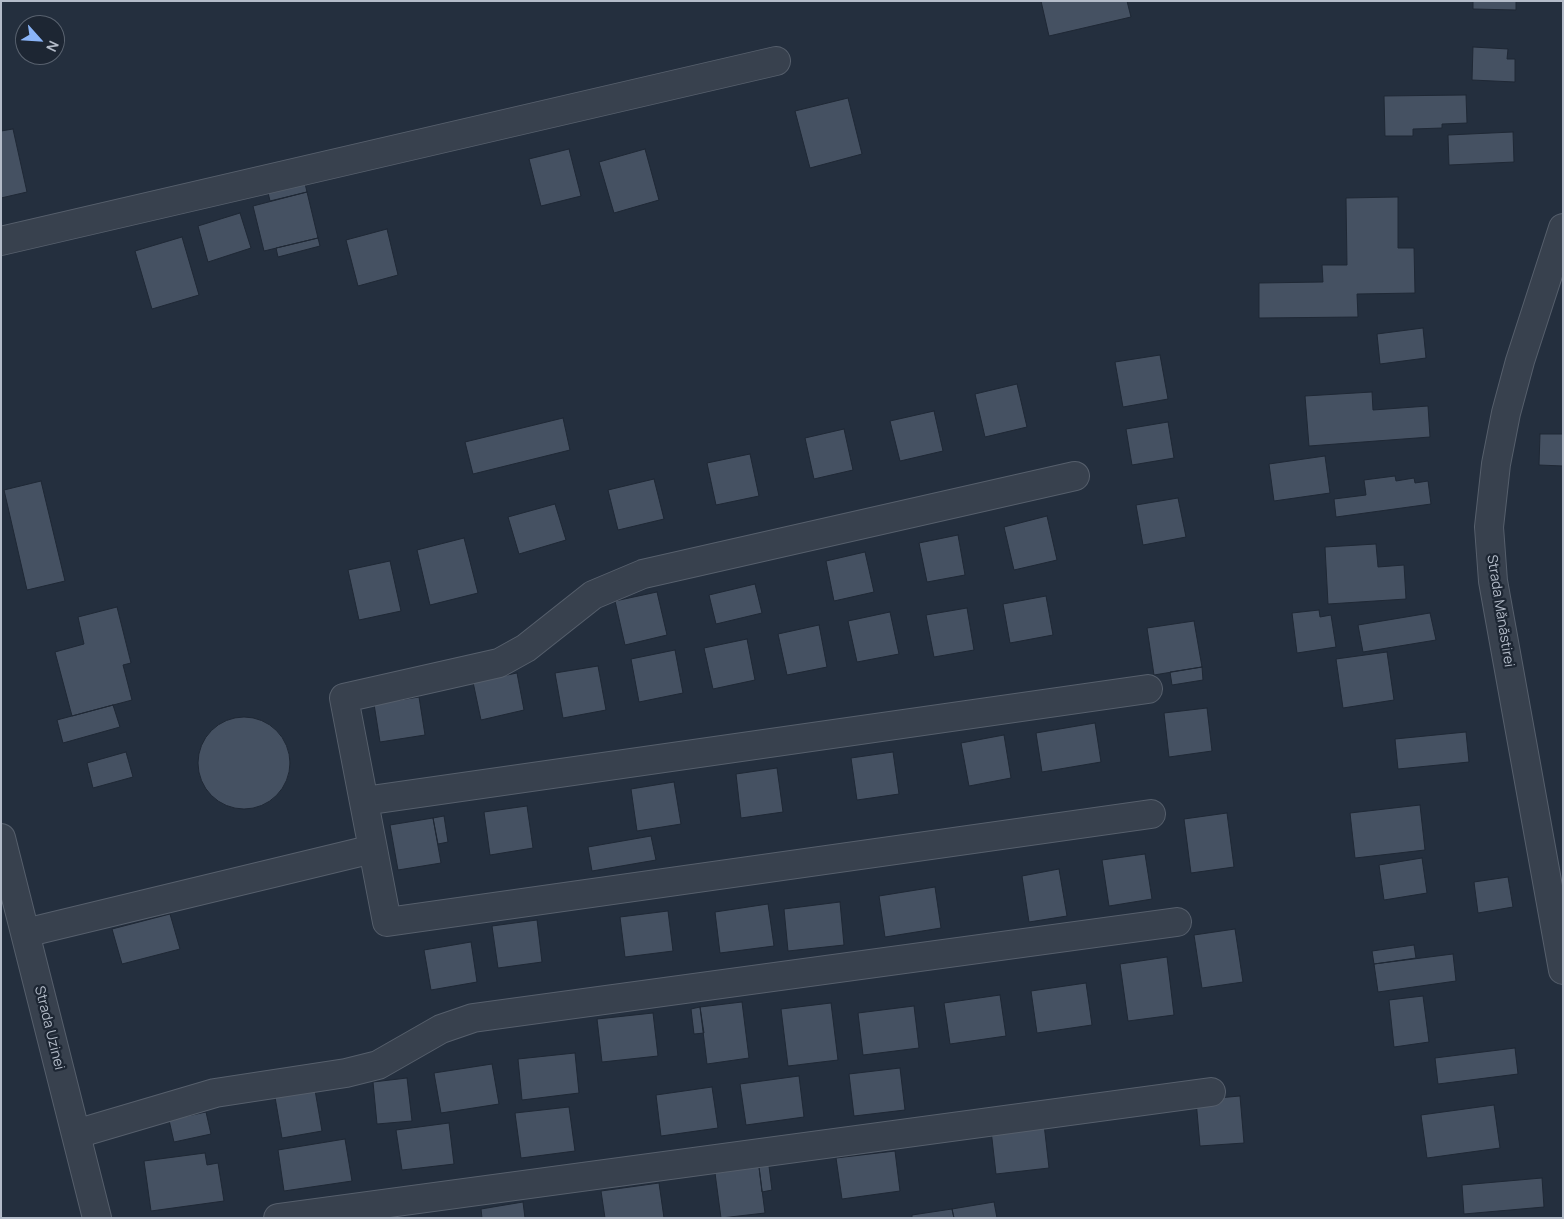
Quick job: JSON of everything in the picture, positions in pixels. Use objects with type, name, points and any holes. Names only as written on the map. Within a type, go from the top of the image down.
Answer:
[{"type":"street","points":[[1,241],[776,61]]},
{"type":"street","name":"Strada Mănăstirei","points":[[1563,228],[1520,361],[1506,414],[1496,464],[1489,527],[1493,581],[1563,970]]},
{"type":"street","points":[[1075,476],[643,574],[593,595],[526,648],[499,663],[344,698],[387,922],[1151,814]]},
{"type":"street","points":[[364,801],[1148,689]]},
{"type":"street","name":"Strada Uzinei","points":[[1,838],[98,1218]]},
{"type":"street","points":[[25,933],[373,849]]},
{"type":"street","points":[[76,1134],[214,1093],[346,1073],[378,1065],[441,1029],[473,1018],[1177,922]]},
{"type":"street","points":[[278,1218],[1211,1092]]},
{"type":"building","points":[[1041,1],[1127,1],[1131,17],[1049,36]]},
{"type":"building","points":[[1473,1],[1516,1],[1516,10],[1473,9]]},
{"type":"building","points":[[1473,47],[1508,49],[1507,59],[1515,59],[1515,82],[1472,80]]},
{"type":"building","points":[[1466,95],[1467,123],[1442,124],[1442,128],[1413,129],[1413,136],[1385,136],[1384,96]]},
{"type":"building","points":[[848,98],[862,154],[810,168],[795,111]]},
{"type":"building","points":[[13,129],[27,192],[1,198],[1,131]]},
{"type":"building","points":[[1513,132],[1514,162],[1449,165],[1448,135]]},
{"type":"building","points":[[569,149],[581,196],[541,206],[529,159]]},
{"type":"building","points":[[645,149],[659,200],[614,213],[599,162]]},
{"type":"building","points":[[303,175],[307,192],[270,201],[266,184]]},
{"type":"building","points":[[307,192],[318,238],[264,251],[253,206]]},
{"type":"building","points":[[1398,197],[1398,248],[1414,248],[1415,293],[1357,294],[1358,317],[1259,318],[1259,283],[1323,282],[1322,265],[1347,265],[1346,198]]},
{"type":"building","points":[[240,213],[251,248],[208,262],[198,226]]},
{"type":"building","points":[[387,229],[398,275],[358,286],[346,240]]},
{"type":"building","points":[[182,237],[199,295],[152,309],[135,251]]},
{"type":"building","points":[[318,238],[320,246],[278,257],[276,248]]},
{"type":"building","points":[[1423,328],[1426,358],[1380,364],[1377,334]]},
{"type":"building","points":[[1160,355],[1168,399],[1123,407],[1115,362]]},
{"type":"building","points":[[1017,384],[1027,427],[985,437],[975,394]]},
{"type":"building","points":[[1372,392],[1373,410],[1428,406],[1430,437],[1309,446],[1305,396]]},
{"type":"building","points":[[934,411],[943,451],[900,461],[890,421]]},
{"type":"building","points":[[563,418],[570,450],[473,474],[465,442]]},
{"type":"building","points":[[1168,422],[1174,458],[1132,465],[1126,429]]},
{"type":"building","points":[[844,429],[853,470],[814,479],[805,438]]},
{"type":"building","points":[[1540,434],[1563,434],[1563,466],[1539,465]]},
{"type":"building","points":[[750,454],[759,496],[716,505],[707,463]]},
{"type":"building","points":[[1325,456],[1330,493],[1274,501],[1269,464]]},
{"type":"building","points":[[1395,476],[1396,481],[1414,478],[1415,483],[1428,481],[1431,504],[1336,517],[1334,499],[1366,495],[1364,480]]},
{"type":"building","points":[[654,479],[664,519],[618,530],[608,490]]},
{"type":"building","points":[[41,481],[65,581],[27,590],[4,490]]},
{"type":"building","points":[[1178,498],[1186,537],[1143,545],[1136,505]]},
{"type":"building","points":[[555,504],[566,540],[519,554],[508,517]]},
{"type":"building","points":[[1047,516],[1057,560],[1014,570],[1004,527]]},
{"type":"building","points":[[958,535],[965,575],[927,582],[919,543]]},
{"type":"building","points":[[464,538],[478,593],[430,605],[417,550]]},
{"type":"building","points":[[1376,544],[1378,567],[1404,565],[1406,599],[1328,604],[1325,547]]},
{"type":"building","points":[[865,552],[874,592],[834,601],[826,561]]},
{"type":"building","points":[[390,561],[401,611],[359,620],[348,570]]},
{"type":"building","points":[[755,584],[762,613],[716,624],[709,595]]},
{"type":"building","points":[[657,592],[667,635],[625,645],[615,601]]},
{"type":"building","points":[[1046,596],[1053,635],[1010,643],[1003,604]]},
{"type":"building","points":[[117,607],[131,663],[123,665],[132,700],[72,716],[55,652],[84,644],[78,617]]},
{"type":"building","points":[[967,608],[974,650],[934,657],[926,615]]},
{"type":"building","points":[[1319,610],[1320,617],[1331,615],[1336,647],[1297,653],[1292,613]]},
{"type":"building","points":[[890,612],[899,654],[857,662],[848,621]]},
{"type":"building","points":[[1430,613],[1436,640],[1363,652],[1358,625]]},
{"type":"building","points":[[1194,621],[1202,667],[1154,675],[1147,628]]},
{"type":"building","points":[[819,625],[827,667],[787,675],[778,634]]},
{"type":"building","points":[[747,639],[755,680],[713,689],[704,648]]},
{"type":"building","points":[[675,650],[683,693],[639,702],[631,659]]},
{"type":"building","points":[[1387,652],[1394,700],[1343,708],[1336,659]]},
{"type":"building","points":[[598,666],[606,710],[563,718],[555,673]]},
{"type":"building","points":[[1202,667],[1203,680],[1172,685],[1170,672]]},
{"type":"building","points":[[517,673],[524,710],[481,720],[473,682]]},
{"type":"building","points":[[419,697],[425,735],[380,742],[374,704]]},
{"type":"building","points":[[113,705],[120,727],[63,743],[57,720]]},
{"type":"building","points":[[1207,708],[1212,751],[1169,757],[1164,713]]},
{"type":"building","points":[[244,717],[261,721],[276,731],[286,746],[290,763],[286,780],[276,795],[261,805],[244,809],[227,805],[212,795],[202,780],[198,763],[202,746],[212,731],[227,721]]},
{"type":"building","points":[[1095,723],[1101,762],[1042,772],[1036,733]]},
{"type":"building","points":[[1466,732],[1469,762],[1398,769],[1395,739]]},
{"type":"building","points":[[1004,735],[1011,778],[969,786],[961,743]]},
{"type":"building","points":[[126,752],[133,777],[93,788],[87,763]]},
{"type":"building","points":[[893,752],[899,794],[857,800],[851,758]]},
{"type":"building","points":[[777,768],[783,812],[741,818],[736,774]]},
{"type":"building","points":[[674,782],[681,824],[637,831],[631,789]]},
{"type":"building","points":[[1420,805],[1425,850],[1355,858],[1350,813]]},
{"type":"building","points":[[527,806],[533,848],[490,855],[484,812]]},
{"type":"building","points":[[1227,813],[1234,867],[1191,873],[1184,819]]},
{"type":"building","points":[[444,816],[448,842],[438,844],[433,818]]},
{"type":"building","points":[[433,818],[441,863],[398,870],[390,825]]},
{"type":"building","points":[[651,836],[656,860],[592,871],[588,847]]},
{"type":"building","points":[[1145,854],[1152,899],[1109,906],[1102,860]]},
{"type":"building","points":[[1422,858],[1427,893],[1384,900],[1379,865]]},
{"type":"building","points":[[1059,869],[1067,916],[1029,922],[1022,876]]},
{"type":"building","points":[[1508,877],[1513,907],[1478,913],[1474,882]]},
{"type":"building","points":[[935,887],[941,928],[885,937],[879,896]]},
{"type":"building","points":[[840,902],[844,945],[788,951],[784,909]]},
{"type":"building","points":[[768,904],[774,946],[720,953],[715,912]]},
{"type":"building","points":[[668,911],[673,951],[625,957],[620,917]]},
{"type":"building","points":[[170,914],[180,949],[122,964],[112,929]]},
{"type":"building","points":[[537,920],[542,962],[498,968],[492,926]]},
{"type":"building","points":[[1235,929],[1243,982],[1202,988],[1194,935]]},
{"type":"building","points":[[471,942],[477,982],[431,990],[424,950]]},
{"type":"building","points":[[1414,945],[1416,958],[1374,964],[1372,951]]},
{"type":"building","points":[[1453,954],[1456,981],[1378,992],[1374,964]]},
{"type":"building","points":[[1167,957],[1174,1015],[1128,1021],[1120,964]]},
{"type":"building","points":[[1086,983],[1092,1025],[1037,1033],[1031,991]]},
{"type":"building","points":[[1000,995],[1006,1036],[950,1044],[944,1003]]},
{"type":"building","points":[[1423,996],[1429,1042],[1394,1047],[1389,1000]]},
{"type":"building","points":[[742,1002],[749,1058],[707,1064],[700,1007]]},
{"type":"building","points":[[831,1003],[838,1060],[788,1066],[781,1009]]},
{"type":"building","points":[[914,1006],[919,1048],[863,1055],[858,1013]]},
{"type":"building","points":[[700,1007],[704,1033],[694,1034],[691,1009]]},
{"type":"building","points":[[653,1013],[658,1056],[602,1062],[597,1019]]},
{"type":"building","points":[[1515,1048],[1518,1074],[1438,1084],[1435,1058]]},
{"type":"building","points":[[575,1053],[579,1093],[522,1100],[518,1059]]},
{"type":"building","points":[[492,1064],[499,1104],[441,1113],[434,1073]]},
{"type":"building","points":[[900,1068],[905,1110],[854,1116],[849,1074]]},
{"type":"building","points":[[799,1076],[804,1117],[746,1125],[740,1084]]},
{"type":"building","points":[[407,1078],[412,1121],[377,1124],[373,1082]]},
{"type":"building","points":[[712,1087],[718,1128],[661,1136],[656,1095]]},
{"type":"building","points":[[315,1090],[322,1131],[282,1138],[275,1097]]},
{"type":"building","points":[[1240,1096],[1244,1143],[1200,1146],[1196,1100]]},
{"type":"building","points":[[1494,1105],[1500,1148],[1427,1158],[1421,1115]]},
{"type":"building","points":[[569,1107],[575,1151],[521,1158],[515,1113]]},
{"type":"building","points":[[206,1112],[211,1134],[174,1142],[169,1120]]},
{"type":"building","points":[[449,1123],[454,1164],[402,1170],[396,1130]]},
{"type":"building","points":[[1044,1124],[1049,1168],[996,1174],[991,1130]]},
{"type":"building","points":[[345,1139],[352,1181],[284,1191],[278,1150]]},
{"type":"building","points":[[895,1151],[900,1191],[842,1199],[836,1158]]},
{"type":"building","points":[[205,1153],[207,1165],[218,1163],[224,1201],[151,1211],[144,1161]]},
{"type":"building","points":[[769,1166],[772,1190],[762,1192],[759,1167]]},
{"type":"building","points":[[759,1167],[765,1213],[721,1218],[715,1173]]},
{"type":"building","points":[[1542,1178],[1544,1207],[1464,1214],[1462,1185]]},
{"type":"building","points":[[659,1183],[664,1218],[605,1218],[601,1191]]},
{"type":"building","points":[[523,1202],[525,1218],[482,1218],[481,1209]]},
{"type":"building","points":[[994,1202],[997,1218],[954,1218],[952,1209]]},
{"type":"building","points":[[952,1209],[954,1218],[912,1218],[912,1215]]}]
